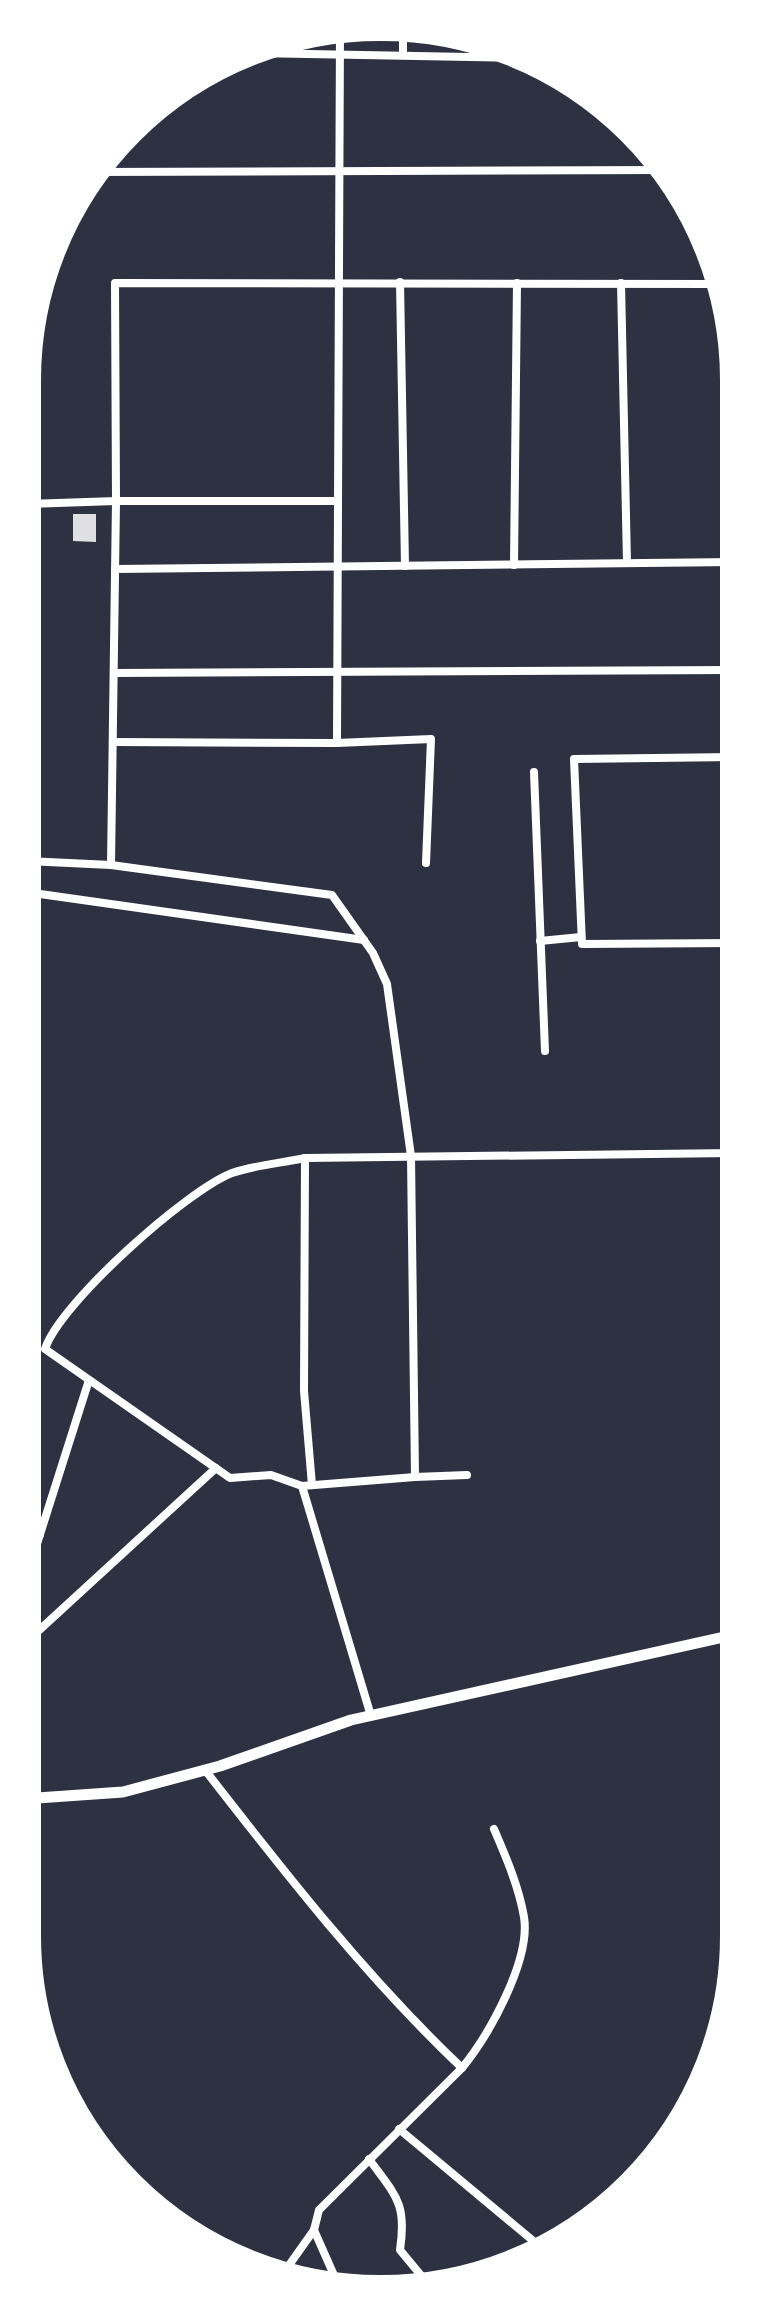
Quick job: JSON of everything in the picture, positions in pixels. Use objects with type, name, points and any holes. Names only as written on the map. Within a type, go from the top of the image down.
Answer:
[{"type":"street","points":[[403,37],[403,55]]},
{"type":"street","points":[[337,743],[340,39]]},
{"type":"street","points":[[273,53],[491,54]]},
{"type":"street","points":[[106,172],[653,170]]},
{"type":"street","points":[[400,282],[405,566]]},
{"type":"street","points":[[111,865],[116,501],[115,283],[711,284]]},
{"type":"street","points":[[514,565],[517,283]]},
{"type":"street","points":[[621,283],[627,563]]},
{"type":"street","points":[[36,504],[336,501]]},
{"type":"street","points":[[115,569],[725,562]]},
{"type":"street","points":[[114,673],[337,675],[725,670]]},
{"type":"street","points":[[113,742],[337,743],[431,739],[426,863]]},
{"type":"street","points":[[725,757],[574,759],[582,944],[725,943]]},
{"type":"street","points":[[534,772],[545,1051]]},
{"type":"street","points":[[36,861],[111,865],[332,895],[364,940],[387,984],[411,1156],[415,1477]]},
{"type":"street","points":[[36,893],[364,940]]},
{"type":"street","points":[[540,941],[581,937]]},
{"type":"street","points":[[467,1475],[307,1485],[271,1475],[230,1478],[45,1349],[51,1329],[104,1271],[169,1216],[231,1174],[305,1158],[725,1153]]},
{"type":"street","points":[[305,1158],[304,1391],[307,1485],[371,1716]]},
{"type":"street","points":[[36,1547],[89,1380]]},
{"type":"street","points":[[36,1633],[216,1468]]},
{"type":"street","points":[[36,1534],[40,1535]]},
{"type":"street","points":[[36,1798],[123,1792],[205,1770],[371,1716],[725,1637]]},
{"type":"street","points":[[205,1770],[299,1891],[417,2025],[462,2068]]},
{"type":"street","points":[[288,2267],[314,2230],[319,2210],[462,2068],[501,2009],[518,1958],[524,1920],[494,1829]]},
{"type":"street","points":[[399,2129],[536,2243]]},
{"type":"street","points":[[369,2159],[401,2202],[404,2227],[400,2250],[423,2277]]},
{"type":"street","points":[[314,2230],[335,2277]]},
{"type":"building","points":[[73,514],[96,514],[96,542],[73,541]]}]
